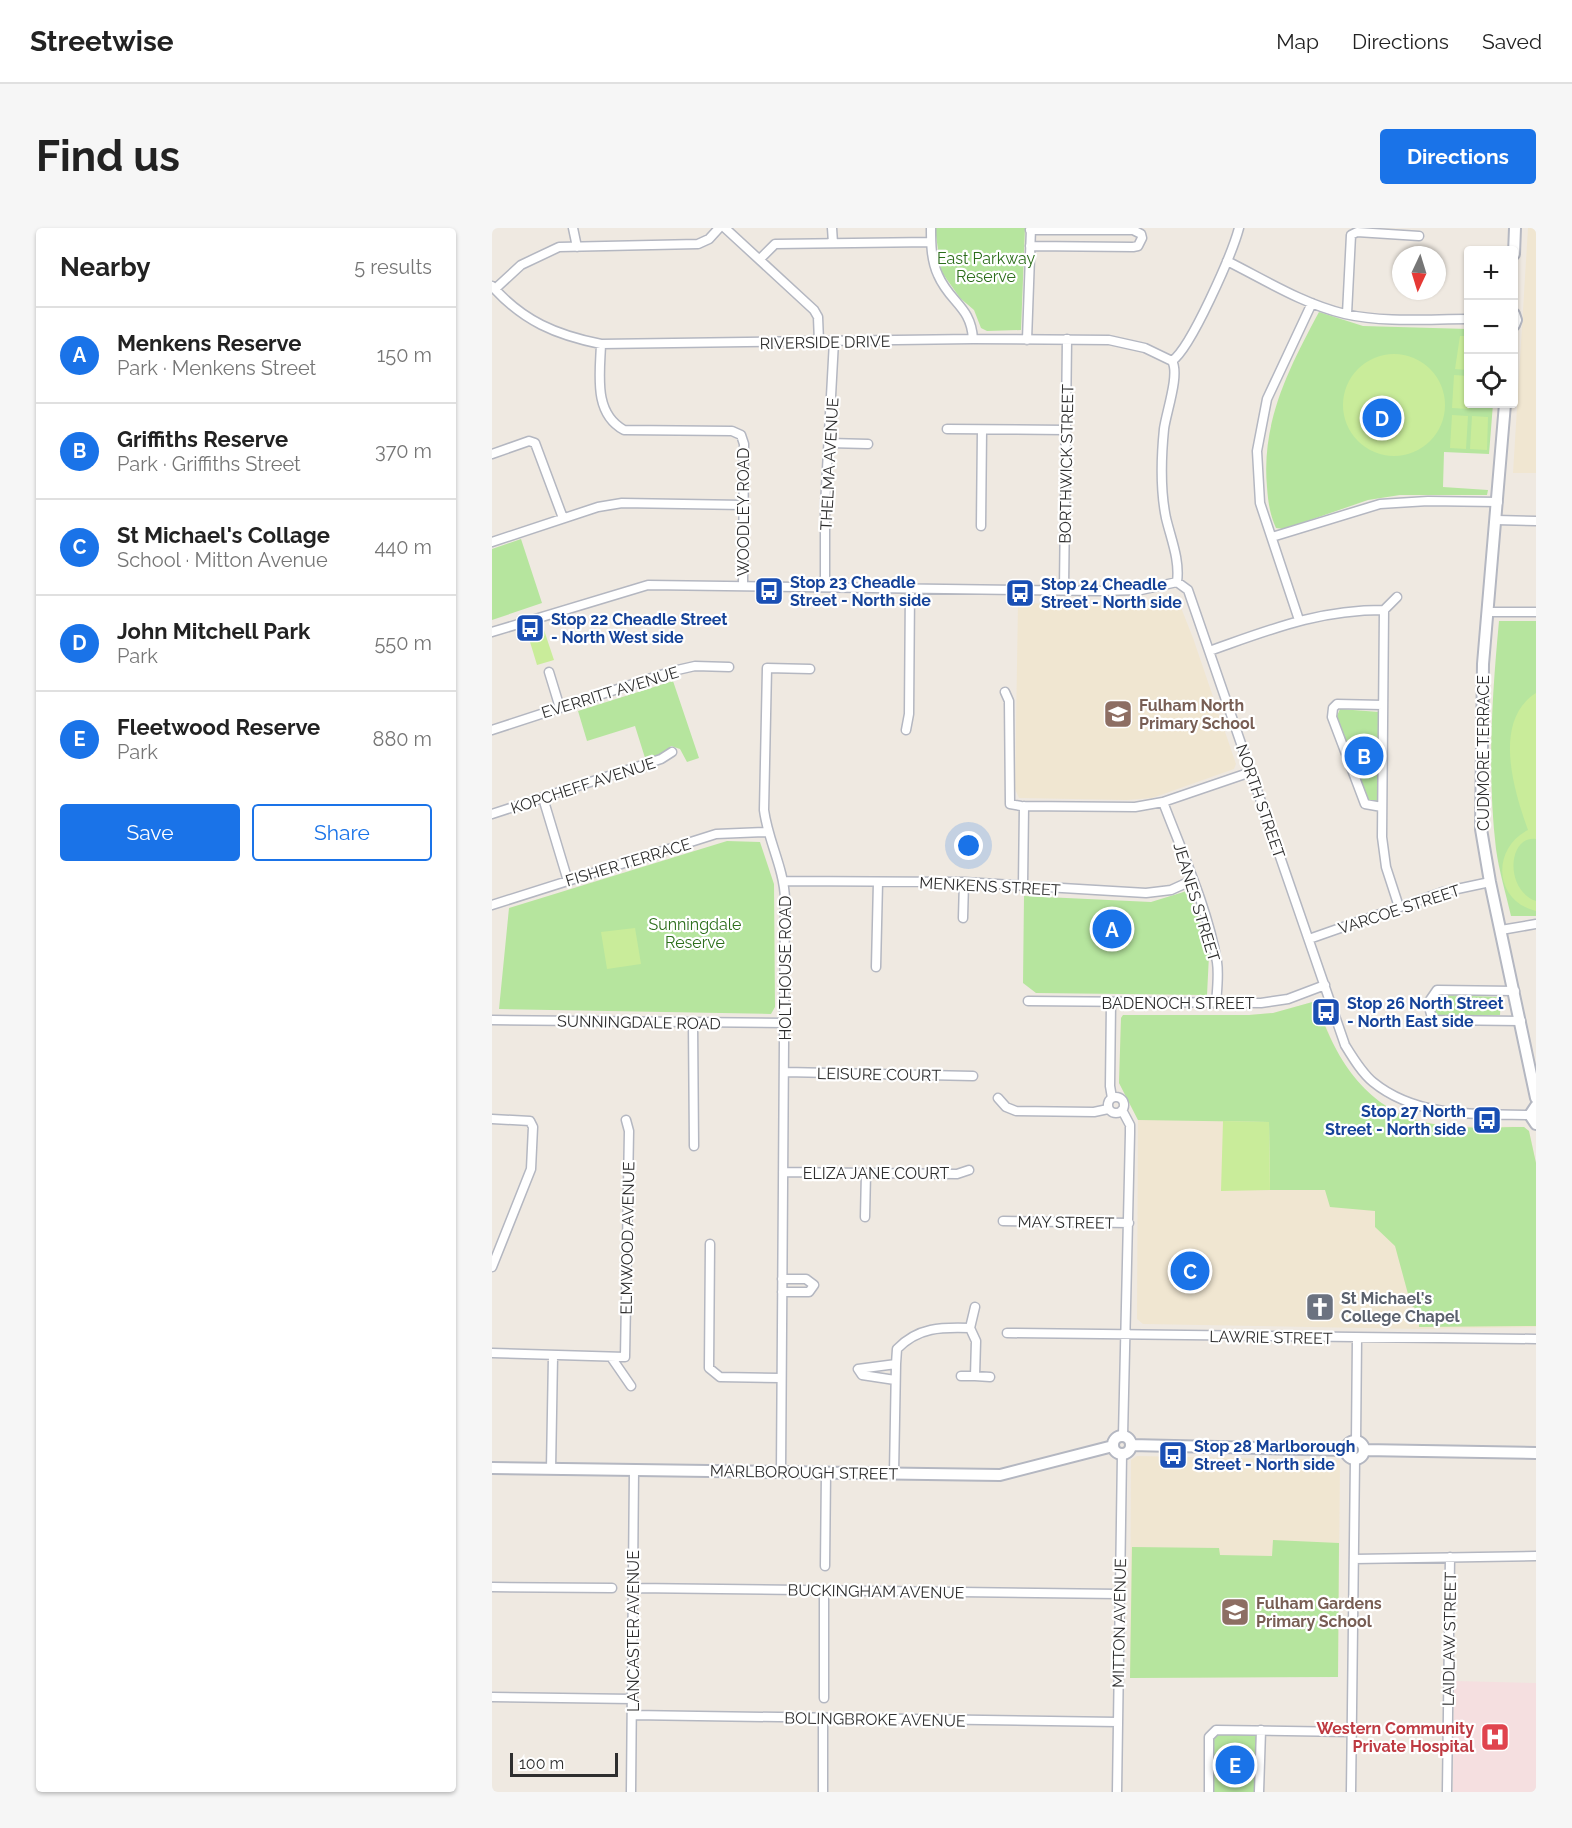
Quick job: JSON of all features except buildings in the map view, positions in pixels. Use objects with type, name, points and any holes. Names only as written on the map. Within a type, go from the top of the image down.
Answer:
[{"type":"street","points":[[573,228],[577,246]]},
{"type":"street","points":[[493,287],[521,265],[559,247],[698,243],[709,239],[719,228]]},
{"type":"street","points":[[725,228],[814,310],[818,317],[819,342]]},
{"type":"street","points":[[832,228],[833,243]]},
{"type":"street","points":[[931,228],[931,242],[937,274],[954,301],[968,313],[972,322],[972,339]]},
{"type":"street","points":[[1172,361],[1184,348],[1227,261],[1239,228]]},
{"type":"street","points":[[1514,246],[1515,228]]},
{"type":"street","points":[[1027,340],[1030,229],[1133,230],[1141,234],[1142,238],[1138,246],[1132,247],[1030,246]]},
{"type":"street","points":[[1347,314],[1351,235],[1357,232],[1419,236]]},
{"type":"street","points":[[760,259],[776,244],[931,242]]},
{"type":"street","points":[[1227,261],[1312,303],[1347,314],[1390,319],[1464,319]]},
{"type":"street","name":"RIVERSIDE DRIVE","points":[[493,287],[533,322],[563,336],[601,344],[1067,339],[1129,344],[1145,348],[1172,361]]},
{"type":"street","points":[[1299,620],[1260,503],[1257,465],[1260,427],[1267,399],[1312,303]]},
{"type":"street","name":"BORTHWICK STREET","points":[[1064,589],[1067,339]]},
{"type":"street","name":"THELMA AVENUE","points":[[825,586],[825,506],[834,341]]},
{"type":"street","name":"WOODLEY ROAD","points":[[601,344],[599,386],[608,415],[614,424],[624,430],[737,433],[741,435],[744,444],[743,586]]},
{"type":"street","name":"NORTH STREET","points":[[1172,361],[1175,373],[1164,428],[1161,476],[1166,517],[1178,567],[1177,582],[1188,590],[1344,1045],[1372,1082],[1408,1102],[1435,1110],[1534,1115]]},
{"type":"street","name":"CUDMORE TERRACE","points":[[1505,408],[1482,702],[1481,829],[1536,1098]]},
{"type":"street","points":[[946,429],[1066,430]]},
{"type":"street","points":[[981,526],[982,430]]},
{"type":"street","points":[[492,454],[530,441],[535,443],[563,518]]},
{"type":"street","points":[[829,443],[868,444]]},
{"type":"street","points":[[1272,537],[1380,504],[1428,501],[1498,502]]},
{"type":"street","points":[[492,542],[563,518],[622,503],[744,505]]},
{"type":"street","points":[[1496,520],[1536,520]]},
{"type":"street","points":[[492,632],[641,586],[1141,590],[1177,582]]},
{"type":"street","points":[[906,730],[909,714],[910,587]]},
{"type":"street","points":[[1397,597],[1384,610],[1382,807],[1386,867],[1399,907]]},
{"type":"street","points":[[1209,651],[1299,620],[1345,610],[1384,610]]},
{"type":"street","points":[[1489,612],[1536,612]]},
{"type":"street","name":"EVERRITT AVENUE","points":[[492,730],[673,671],[695,666],[729,667]]},
{"type":"street","name":"HOLTHOUSE ROAD","points":[[781,1472],[780,1378],[786,1023],[784,881],[767,832],[764,810],[767,668],[810,669]]},
{"type":"street","points":[[549,672],[560,708]]},
{"type":"street","points":[[1005,692],[1009,700],[1010,804],[1135,807],[1163,802],[1251,772]]},
{"type":"street","points":[[1382,807],[1365,804],[1332,717],[1332,708],[1336,704],[1383,705]]},
{"type":"street","name":"KOPCHEFF AVENUE","points":[[492,814],[661,759],[672,752]]},
{"type":"street","points":[[543,798],[568,880]]},
{"type":"street","name":"JEANES STREET","points":[[1163,802],[1192,880],[1216,958],[1216,1004]]},
{"type":"street","points":[[1023,885],[1024,806]]},
{"type":"street","name":"FISHER TERRACE","points":[[492,905],[716,834],[767,832]]},
{"type":"street","name":"MENKENS STREET","points":[[784,881],[964,882],[1146,893],[1171,890],[1192,880]]},
{"type":"street","points":[[876,968],[878,882]]},
{"type":"street","points":[[963,918],[964,882]]},
{"type":"street","name":"VARCOE STREET","points":[[1309,939],[1443,892],[1490,882]]},
{"type":"street","points":[[1501,930],[1536,924]]},
{"type":"street","name":"BADENOCH STREET","points":[[1028,1001],[1216,1004],[1275,1002],[1325,985]]},
{"type":"street","points":[[1515,991],[1437,990],[1428,1003],[1432,1018],[1437,1020],[1521,1021]]},
{"type":"street","points":[[1110,1003],[1112,1098]]},
{"type":"street","name":"SUNNINGDALE ROAD","points":[[492,1020],[786,1023]]},
{"type":"street","points":[[693,1023],[694,1146]]},
{"type":"street","name":"LEISURE COURT","points":[[785,1072],[973,1076]]},
{"type":"street","points":[[998,1098],[1006,1107],[1016,1111],[1094,1112],[1108,1109],[1115,1113],[1122,1110]]},
{"type":"street","points":[[1108,1109],[1108,1101],[1112,1098]]},
{"type":"street","points":[[1112,1098],[1121,1099],[1124,1104],[1122,1110],[1130,1125],[1123,1436]]},
{"type":"street","points":[[492,1119],[530,1121],[533,1127],[531,1169],[492,1267]]},
{"type":"street","name":"ELMWOOD AVENUE","points":[[611,1357],[625,1357],[629,1131],[626,1120]]},
{"type":"street","name":"ELIZA JANE COURT","points":[[783,1172],[957,1174],[969,1170]]},
{"type":"street","points":[[865,1217],[866,1173]]},
{"type":"street","name":"MAY STREET","points":[[1003,1221],[1129,1222]]},
{"type":"street","points":[[710,1244],[709,1368],[720,1377],[780,1378]]},
{"type":"street","points":[[782,1279],[806,1279],[814,1285],[809,1292],[782,1293]]},
{"type":"street","points":[[975,1307],[970,1328],[976,1341],[975,1376]]},
{"type":"street","points":[[894,1473],[897,1348],[930,1328],[970,1328]]},
{"type":"street","name":"LAWRIE STREET","points":[[1007,1334],[1536,1339]]},
{"type":"street","points":[[1356,1441],[1357,1338]]},
{"type":"street","points":[[492,1353],[611,1357],[631,1386]]},
{"type":"street","points":[[551,1469],[553,1356]]},
{"type":"street","points":[[895,1380],[862,1375],[858,1369],[866,1366],[896,1364]]},
{"type":"street","points":[[961,1376],[990,1377]]},
{"type":"street","points":[[1123,1436],[1129,1439],[1131,1445],[1128,1452],[1122,1454],[1115,1451],[1113,1446],[1115,1440],[1123,1436]]},
{"type":"street","points":[[1356,1441],[1363,1444],[1364,1450],[1361,1457],[1355,1458],[1348,1455],[1347,1450],[1348,1444],[1356,1441]]},
{"type":"street","points":[[1131,1445],[1347,1450]]},
{"type":"street","name":"MARLBOROUGH STREET","points":[[492,1468],[1000,1475],[1113,1446]]},
{"type":"street","points":[[1364,1450],[1536,1453]]},
{"type":"street","name":"MITTON AVENUE","points":[[1117,1792],[1122,1454]]},
{"type":"street","points":[[1351,1792],[1355,1458]]},
{"type":"street","name":"LANCASTER AVENUE","points":[[631,1792],[634,1470]]},
{"type":"street","points":[[825,1566],[826,1472]]},
{"type":"street","points":[[1354,1559],[1536,1556]]},
{"type":"street","name":"LAIDLAW STREET","points":[[1447,1792],[1450,1557]]},
{"type":"street","points":[[492,1587],[612,1588]]},
{"type":"street","name":"BUCKINGHAM AVENUE","points":[[634,1588],[1119,1594]]},
{"type":"street","points":[[824,1698],[825,1590]]},
{"type":"street","points":[[492,1697],[633,1699]]},
{"type":"street","name":"BOLINGBROKE AVENUE","points":[[632,1715],[1118,1722]]},
{"type":"street","points":[[823,1719],[823,1792]]},
{"type":"street","points":[[1209,1792],[1209,1737],[1216,1730],[1352,1732]]},
{"type":"street","points":[[1259,1792],[1261,1730]]},
{"type":"shaded area","points":[[1528,228],[1536,228],[1536,473],[1513,473]]},
{"type":"shaded area","name":"Fulham North Primary School","points":[[1172,596],[1178,600],[1193,638],[1236,764],[1234,769],[1152,798],[1127,800],[1019,798],[1015,789],[1018,603],[1123,605]]},
{"type":"shaded area","points":[[1316,1001],[1338,1056],[1362,1088],[1385,1106],[1415,1120],[1441,1125],[1524,1127],[1529,1131],[1536,1163],[1536,1327],[1422,1329],[1143,1324],[1137,1319],[1138,1120],[1119,1083],[1121,1018],[1123,1015],[1273,1013]]},
{"type":"shaded area","name":"Fulham Gardens Primary School","points":[[1137,1456],[1340,1460],[1338,1677],[1130,1678],[1131,1460]]},
{"type":"shaded area","name":"Western Community Private Hospital","points":[[1454,1681],[1536,1683],[1536,1792],[1453,1792]]},
{"type":"green space","name":"East Parkway Reserve","points":[[935,228],[1025,228],[1021,330],[987,331],[981,328],[974,310],[960,298],[941,271]]},
{"type":"green space","points":[[1319,312],[1363,326],[1464,329],[1464,408],[1493,408],[1489,454],[1444,452],[1443,487],[1488,490],[1487,495],[1400,495],[1368,500],[1284,529],[1276,528],[1267,493],[1268,440],[1280,396],[1297,354]]},
{"type":"green space","points":[[1460,336],[1464,336],[1464,370],[1455,369]]},
{"type":"green space","points":[[1394,354],[1414,358],[1430,369],[1441,385],[1445,405],[1441,425],[1430,441],[1414,452],[1394,456],[1374,452],[1358,441],[1347,425],[1343,405],[1347,385],[1358,369],[1374,358]]},
{"type":"green space","points":[[1454,375],[1464,376],[1464,408],[1469,409],[1452,408]]},
{"type":"green space","points":[[1452,415],[1468,416],[1466,449],[1450,448]]},
{"type":"green space","points":[[1472,416],[1488,417],[1487,450],[1470,449]]},
{"type":"green space","points":[[521,539],[542,603],[492,620],[492,549]]},
{"type":"green space","points":[[1499,621],[1536,621],[1536,916],[1511,916],[1496,849],[1493,821],[1492,735]]},
{"type":"green space","points":[[543,627],[554,660],[537,665],[527,632]]},
{"type":"green space","points":[[673,681],[699,758],[687,762],[680,749],[671,746],[663,756],[646,761],[635,726],[587,741],[578,711]]},
{"type":"green space","points":[[1536,693],[1536,839],[1527,840],[1520,845],[1515,854],[1514,864],[1519,886],[1526,895],[1536,901],[1536,911],[1522,905],[1512,897],[1505,886],[1502,874],[1503,861],[1508,849],[1528,830],[1513,777],[1510,738],[1514,721],[1522,705]]},
{"type":"green space","points":[[1340,709],[1379,712],[1377,803],[1364,797],[1337,716]]},
{"type":"green space","name":"Sunningdale Reserve","points":[[727,841],[760,842],[774,884],[775,1007],[771,1014],[499,1009],[509,908]]},
{"type":"green space","points":[[1190,890],[1209,955],[1207,995],[1036,993],[1023,983],[1024,896],[1151,902]]},
{"type":"green space","points":[[635,928],[641,964],[607,969],[601,932]]},
{"type":"green space","points":[[1441,995],[1501,997],[1500,1015],[1437,1015],[1432,1001]]},
{"type":"green space","points":[[1316,1001],[1324,1024],[1346,1065],[1376,1099],[1395,1111],[1416,1120],[1441,1125],[1524,1127],[1529,1131],[1536,1163],[1536,1326],[1419,1327],[1419,1311],[1411,1305],[1395,1246],[1375,1227],[1375,1211],[1330,1207],[1325,1190],[1270,1190],[1269,1122],[1138,1120],[1119,1083],[1121,1018],[1123,1015],[1249,1015],[1273,1013]]},
{"type":"green space","points":[[1223,1121],[1269,1122],[1270,1190],[1221,1191]]},
{"type":"green space","points":[[1273,1540],[1339,1543],[1338,1677],[1130,1678],[1132,1547],[1219,1548],[1220,1555],[1272,1556]]},
{"type":"green space","points":[[1259,1732],[1257,1792],[1211,1792],[1214,1734]]},
{"type":"place","name":"John Mitchell Park","points":[[1382,418]]},
{"type":"place","name":"Stop 23 Cheadle Street - North side","points":[[769,591]]},
{"type":"place","name":"Stop 24 Cheadle Street - North side","points":[[1020,593]]},
{"type":"place","name":"Stop 22 Cheadle Street - North West side","points":[[530,628]]},
{"type":"place","name":"Fulham North Primary School","points":[[1118,714]]},
{"type":"place","name":"Griffiths Reserve","points":[[1364,756]]},
{"type":"place","name":"Menkens Reserve","points":[[1112,929]]},
{"type":"place","name":"Stop 26 North Street - North East side","points":[[1326,1012]]},
{"type":"place","name":"Stop 27 North Street - North side","points":[[1487,1120]]},
{"type":"place","name":"St Michael's Collage","points":[[1190,1271]]},
{"type":"place","name":"St Michael's College Chapel","points":[[1320,1307]]},
{"type":"place","name":"Stop 28 Marlborough Street - North side","points":[[1173,1455]]},
{"type":"place","name":"Fulham Gardens Primary School","points":[[1235,1612]]},
{"type":"place","name":"Western Community Private Hospital","points":[[1495,1737]]},
{"type":"place","name":"Fleetwood Reserve","points":[[1235,1765]]}]
